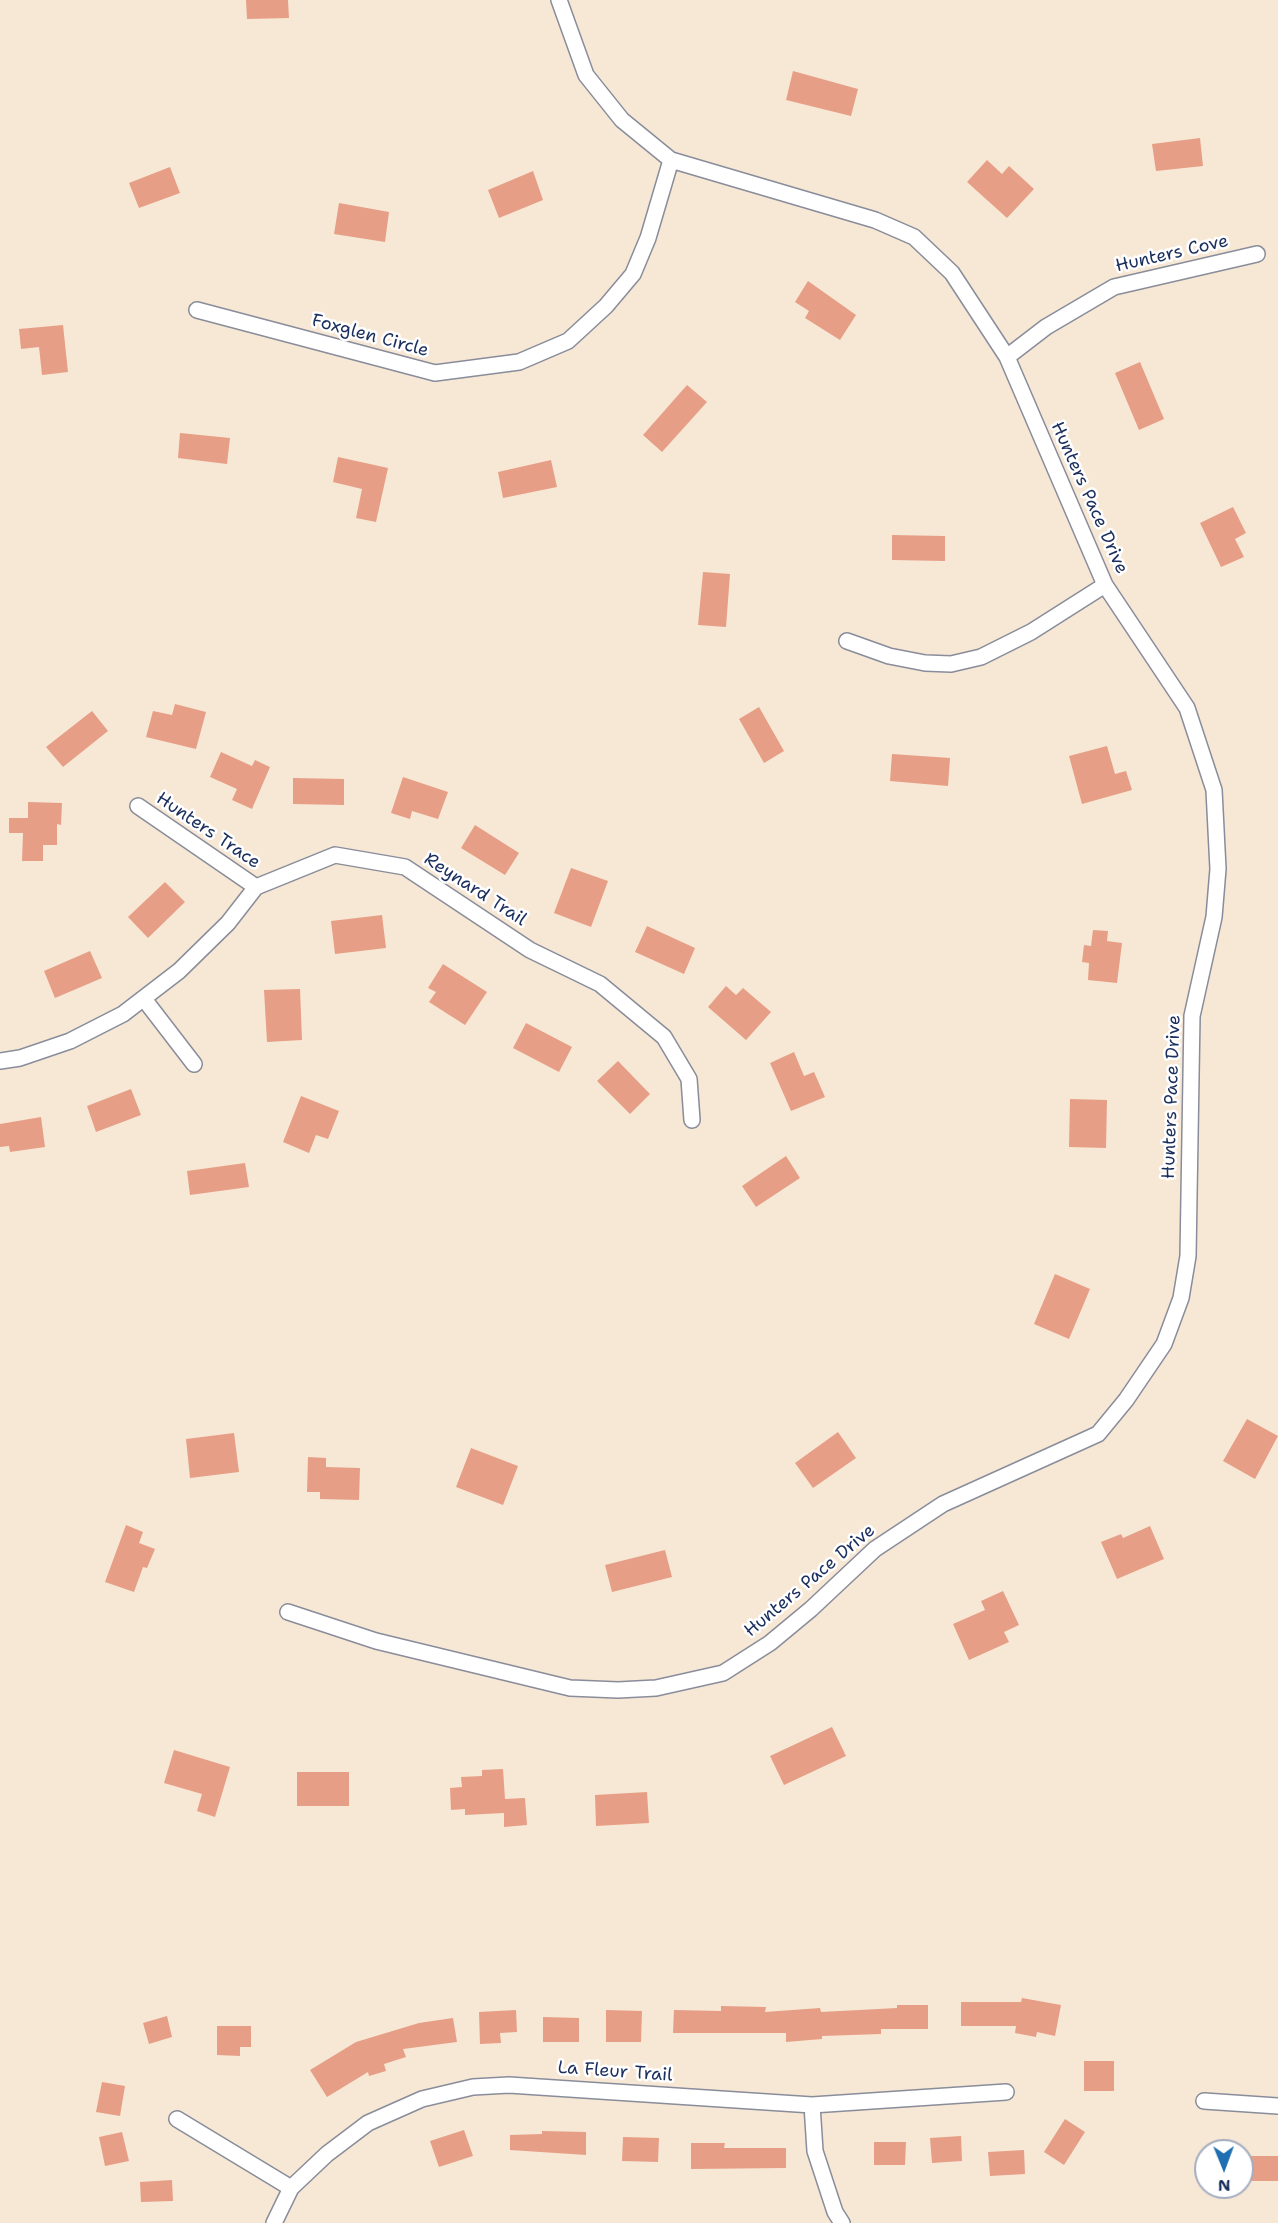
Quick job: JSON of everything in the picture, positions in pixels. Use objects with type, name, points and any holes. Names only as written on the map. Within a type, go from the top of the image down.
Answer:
[{"type":"street","name":"Hunters Pace Drive","points":[[288,1612],[376,1641],[570,1688],[618,1690],[656,1688],[723,1673],[770,1642],[885,1543],[943,1504],[1098,1434],[1126,1400],[1164,1344],[1182,1298],[1188,1257],[1192,1016],[1214,917],[1218,869],[1214,790],[1187,708],[1105,585],[1007,357],[952,273],[914,237],[875,220],[671,160],[622,120],[586,75],[559,0]]},
{"type":"street","name":"Foxglen Circle","points":[[197,310],[435,373],[519,362],[568,341],[606,306],[633,274],[648,238],[671,160]]},
{"type":"street","name":"Hunters Cove","points":[[1007,357],[1046,327],[1114,287],[1257,254]]},
{"type":"street","points":[[847,641],[889,656],[925,663],[951,664],[981,657],[1031,632],[1105,585]]},
{"type":"street","name":"Hunters Trace","points":[[138,806],[256,887]]},
{"type":"street","name":"Reynard Trail","points":[[256,887],[335,855],[405,867],[530,950],[600,984],[664,1037],[689,1078],[692,1120]]},
{"type":"street","points":[[0,1061],[20,1058],[69,1041],[123,1014],[179,971],[228,923],[256,887]]},
{"type":"street","points":[[144,999],[194,1064]]},
{"type":"street","name":"La Fleur Trail","points":[[274,2223],[291,2188],[327,2154],[368,2123],[422,2098],[473,2087],[509,2085],[812,2105],[1006,2092]]},
{"type":"street","points":[[1204,2101],[1278,2106]]},
{"type":"street","points":[[812,2105],[815,2151],[835,2212],[842,2223]]},
{"type":"street","points":[[177,2119],[291,2188]]},
{"type":"building","points":[[246,0],[288,0],[289,18],[247,19]]},
{"type":"building","points":[[793,71],[858,89],[851,116],[786,100]]},
{"type":"building","points":[[1200,138],[1203,166],[1156,171],[1152,144]]},
{"type":"building","points":[[987,160],[1002,174],[1009,166],[1034,189],[1007,218],[967,182]]},
{"type":"building","points":[[170,167],[180,193],[139,208],[129,183]]},
{"type":"building","points":[[533,171],[543,200],[499,218],[488,190]]},
{"type":"building","points":[[339,203],[389,212],[385,242],[334,234]]},
{"type":"building","points":[[808,281],[856,315],[840,340],[805,318],[809,311],[795,302]]},
{"type":"building","points":[[63,325],[68,372],[42,375],[39,347],[21,349],[19,329]]},
{"type":"building","points":[[1140,362],[1164,419],[1139,430],[1115,373]]},
{"type":"building","points":[[687,385],[707,402],[662,452],[643,435]]},
{"type":"building","points":[[180,433],[230,438],[227,464],[178,458]]},
{"type":"building","points":[[338,457],[388,468],[376,522],[356,518],[362,489],[333,482]]},
{"type":"building","points":[[551,460],[557,487],[503,498],[498,472]]},
{"type":"building","points":[[1233,507],[1246,533],[1235,539],[1244,557],[1221,567],[1200,523]]},
{"type":"building","points":[[892,535],[945,536],[945,561],[892,560]]},
{"type":"building","points":[[703,572],[730,574],[726,627],[698,625]]},
{"type":"building","points":[[175,704],[206,712],[196,749],[146,737],[153,711],[172,715]]},
{"type":"building","points":[[759,707],[784,751],[764,763],[739,719]]},
{"type":"building","points":[[92,711],[108,731],[63,767],[46,747]]},
{"type":"building","points":[[1107,746],[1115,774],[1126,771],[1132,790],[1082,804],[1069,756]]},
{"type":"building","points":[[221,752],[252,766],[255,760],[270,767],[252,809],[232,800],[237,789],[210,777]]},
{"type":"building","points":[[892,754],[950,758],[948,786],[890,781]]},
{"type":"building","points":[[403,777],[448,792],[438,819],[412,811],[410,819],[391,813]]},
{"type":"building","points":[[293,778],[344,779],[344,805],[293,804]]},
{"type":"building","points":[[28,802],[62,803],[61,825],[57,824],[57,845],[43,845],[43,861],[22,861],[23,833],[9,833],[9,818],[28,818]]},
{"type":"building","points":[[475,825],[519,853],[505,875],[461,848]]},
{"type":"building","points":[[571,868],[608,881],[591,927],[554,913]]},
{"type":"building","points":[[165,882],[185,902],[148,938],[128,917]]},
{"type":"building","points":[[382,915],[386,948],[335,954],[331,921]]},
{"type":"building","points":[[647,926],[695,948],[684,974],[635,952]]},
{"type":"building","points":[[1093,930],[1108,931],[1107,941],[1122,943],[1117,983],[1088,980],[1089,963],[1082,962],[1084,945],[1091,946]]},
{"type":"building","points":[[90,951],[102,978],[55,998],[44,971]]},
{"type":"building","points":[[443,964],[487,992],[465,1025],[429,1002],[436,992],[428,988]]},
{"type":"building","points":[[726,986],[736,995],[743,988],[771,1012],[746,1040],[708,1007]]},
{"type":"building","points":[[300,989],[302,1040],[267,1042],[264,990]]},
{"type":"building","points":[[526,1023],[572,1047],[559,1072],[513,1048]]},
{"type":"building","points":[[794,1052],[804,1076],[814,1072],[825,1097],[791,1111],[770,1063]]},
{"type":"building","points":[[618,1061],[650,1094],[630,1114],[597,1081]]},
{"type":"building","points":[[131,1089],[141,1115],[96,1132],[87,1106]]},
{"type":"building","points":[[301,1096],[339,1111],[328,1139],[316,1135],[309,1153],[283,1142]]},
{"type":"building","points":[[1070,1099],[1107,1100],[1106,1148],[1069,1147]]},
{"type":"building","points":[[41,1117],[45,1147],[10,1152],[9,1146],[0,1147],[0,1124]]},
{"type":"building","points":[[786,1156],[800,1178],[756,1207],[742,1186]]},
{"type":"building","points":[[245,1163],[249,1187],[190,1195],[187,1171]]},
{"type":"building","points":[[1055,1274],[1090,1289],[1069,1339],[1034,1324]]},
{"type":"building","points":[[1247,1419],[1278,1436],[1255,1479],[1223,1461]]},
{"type":"building","points":[[838,1432],[856,1458],[813,1488],[795,1463]]},
{"type":"building","points":[[234,1433],[239,1472],[190,1478],[186,1439]]},
{"type":"building","points":[[471,1448],[518,1466],[503,1505],[456,1487]]},
{"type":"building","points":[[308,1457],[326,1458],[326,1467],[360,1468],[359,1500],[320,1499],[320,1492],[307,1492]]},
{"type":"building","points":[[126,1525],[143,1532],[139,1543],[155,1549],[147,1568],[143,1567],[134,1592],[105,1582]]},
{"type":"building","points":[[1150,1526],[1164,1559],[1117,1579],[1101,1542],[1121,1534],[1123,1538]]},
{"type":"building","points":[[665,1550],[672,1577],[612,1592],[605,1565]]},
{"type":"building","points":[[1003,1591],[1019,1625],[1004,1632],[1009,1642],[969,1660],[953,1624],[985,1610],[981,1601]]},
{"type":"building","points":[[832,1727],[846,1756],[784,1785],[770,1756]]},
{"type":"building","points":[[174,1750],[230,1767],[215,1817],[197,1811],[202,1794],[164,1783]]},
{"type":"building","points":[[503,1769],[505,1799],[525,1798],[527,1825],[504,1827],[504,1813],[465,1815],[465,1809],[451,1810],[450,1788],[462,1787],[461,1777],[482,1776],[482,1770]]},
{"type":"building","points":[[297,1772],[349,1772],[349,1806],[297,1806]]},
{"type":"building","points":[[647,1792],[649,1823],[596,1826],[595,1795]]},
{"type":"building","points":[[1022,1998],[1061,2005],[1055,2036],[1037,2032],[1036,2037],[1015,2033],[1016,2026],[961,2026],[961,2002],[1021,2002]]},
{"type":"building","points":[[897,2005],[928,2005],[928,2029],[881,2029],[881,2034],[822,2036],[822,2039],[786,2042],[786,2033],[673,2033],[674,2010],[721,2011],[721,2006],[766,2007],[765,2012],[820,2008],[821,2012],[897,2008]]},
{"type":"building","points":[[516,2010],[517,2032],[500,2033],[501,2043],[480,2044],[479,2012]]},
{"type":"building","points":[[606,2010],[642,2011],[641,2042],[606,2042]]},
{"type":"building","points":[[167,2016],[172,2037],[149,2044],[143,2023]]},
{"type":"building","points":[[543,2017],[579,2018],[579,2042],[543,2042]]},
{"type":"building","points":[[453,2018],[457,2042],[403,2049],[406,2057],[384,2064],[386,2071],[369,2076],[368,2072],[327,2097],[310,2070],[356,2042],[419,2023]]},
{"type":"building","points":[[217,2026],[251,2026],[251,2047],[240,2047],[240,2056],[217,2055]]},
{"type":"building","points":[[1084,2061],[1114,2061],[1114,2091],[1084,2091]]},
{"type":"building","points":[[102,2082],[125,2086],[120,2116],[96,2112]]},
{"type":"building","points":[[1065,2119],[1085,2132],[1064,2165],[1044,2152]]},
{"type":"building","points":[[464,2130],[473,2156],[439,2167],[430,2141]]},
{"type":"building","points":[[542,2131],[586,2132],[586,2155],[510,2150],[510,2135],[542,2134]]},
{"type":"building","points":[[122,2132],[129,2161],[105,2166],[99,2137]]},
{"type":"building","points":[[961,2136],[962,2161],[932,2163],[930,2138]]},
{"type":"building","points":[[623,2137],[659,2138],[658,2162],[622,2161]]},
{"type":"building","points":[[874,2142],[906,2142],[905,2165],[874,2165]]},
{"type":"building","points":[[691,2143],[725,2143],[724,2148],[786,2148],[786,2168],[691,2169]]},
{"type":"building","points":[[1024,2150],[1025,2174],[990,2176],[988,2152]]},
{"type":"building","points":[[1254,2156],[1278,2156],[1278,2181],[1254,2181]]},
{"type":"building","points":[[172,2180],[173,2201],[141,2202],[140,2182]]}]
